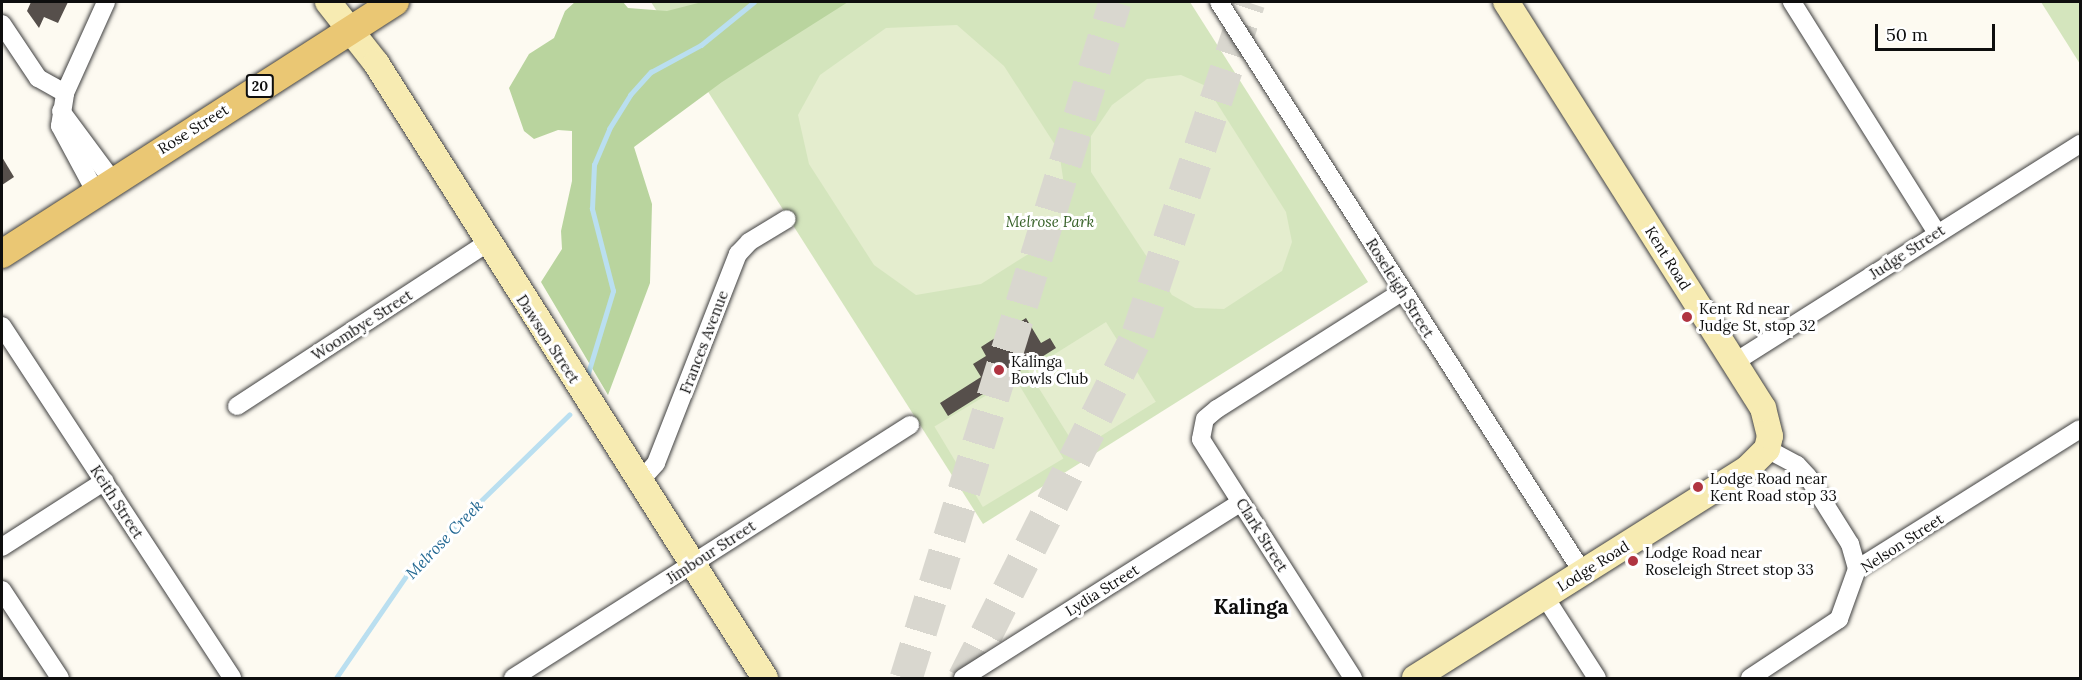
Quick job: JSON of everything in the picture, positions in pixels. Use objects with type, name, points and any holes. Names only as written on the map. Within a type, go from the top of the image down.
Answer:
[{"type":"main road","name":"Rose Street","points":[[103,186],[395,2]]},
{"type":"main road","name":"20","points":[[2,254],[103,186]]},
{"type":"street","points":[[63,102],[105,2]]},
{"type":"street","name":"Dawson Street","points":[[327,2],[376,63],[487,243],[765,678]]},
{"type":"street","name":"Roseleigh Street","points":[[1219,2],[1583,573]]},
{"type":"street","name":"Kent Road","points":[[1506,2],[1735,362],[1769,422],[1767,449]]},
{"type":"street","points":[[1791,2],[1936,232]]},
{"type":"street","points":[[2,24],[38,78],[63,102],[103,186]]},
{"type":"street","name":"Judge Street","points":[[1735,362],[1936,232],[2080,144]]},
{"type":"street","name":"Frances Avenue","points":[[639,481],[661,453],[738,254],[749,242],[787,219]]},
{"type":"street","name":"Woombye Street","points":[[237,406],[487,243]]},
{"type":"street","name":"Clark Street","points":[[1353,678],[1201,439],[1205,419],[1403,291]]},
{"type":"street","name":"Keith Street","points":[[2,326],[232,678]]},
{"type":"street","name":"Jimbour Street","points":[[513,678],[910,425]]},
{"type":"street","name":"Nelson Street","points":[[1749,678],[1839,618],[1857,569],[2080,429]]},
{"type":"street","points":[[1767,449],[1789,459],[1808,477],[1850,544],[1857,569]]},
{"type":"street","name":"Lodge Road","points":[[1415,678],[1747,469],[1767,449]]},
{"type":"street","points":[[2,547],[105,482]]},
{"type":"street","name":"Lydia Street","points":[[963,678],[1240,502]]},
{"type":"street","points":[[2,590],[60,678]]},
{"type":"street","points":[[1545,597],[1597,678]]},
{"type":"green space","points":[[575,2],[623,2],[628,8],[667,11],[702,2],[848,2],[722,82],[634,147],[652,204],[650,283],[608,395],[541,282],[562,249],[561,231],[572,181],[572,131],[558,130],[534,139],[524,131],[509,88],[529,54],[554,38],[565,11]]},
{"type":"green space","name":"Melrose Park","points":[[651,2],[1190,2],[1368,282],[983,524]]},
{"type":"green space","points":[[2041,2],[2080,2],[2080,64]]},
{"type":"green space","points":[[957,25],[1004,66],[1059,151],[1067,205],[1049,241],[981,284],[916,295],[874,265],[809,164],[798,115],[820,75],[886,28]]},
{"type":"green space","points":[[1181,75],[1206,86],[1286,212],[1292,242],[1282,271],[1224,309],[1195,308],[1172,295],[1091,172],[1091,136],[1112,105],[1147,79]]},
{"type":"green space","points":[[1106,322],[1156,402],[1078,450],[1028,371]]},
{"type":"green space","points":[[1015,378],[1063,459],[983,507],[934,426]]},
{"type":"building","points":[[31,2],[68,2],[58,23],[44,17],[39,28],[27,11]]},
{"type":"building","points":[[2,157],[14,177],[2,185]]},
{"type":"building","name":"Kalinga Bowls Club","points":[[1026,318],[1041,343],[1050,338],[1056,348],[948,416],[940,403],[981,377],[973,364],[986,356],[981,347]]},
{"type":"waterway","name":"Melrose Creek","points":[[586,380],[613,291],[592,209],[594,165],[609,129],[630,95],[651,72],[701,45],[754,2]]},
{"type":"waterway","name":"Melrose Creek","points":[[336,678],[411,569],[569,415]]},
{"type":"tunnel","points":[[906,678],[1115,2]]},
{"type":"tunnel","points":[[964,678],[1138,333],[1249,2]]},
{"type":"place","name":"Kent Rd near Judge St, stop 32","points":[[1687,317]]},
{"type":"place","name":"Kalinga Bowls Club","points":[[999,370]]},
{"type":"place","name":"Lodge Road near Kent Road stop 33","points":[[1698,487]]},
{"type":"place","name":"Lodge Road near Roseleigh Street stop 33","points":[[1633,561]]},
{"type":"district","name":"Kalinga","points":[[1251,607]]}]
